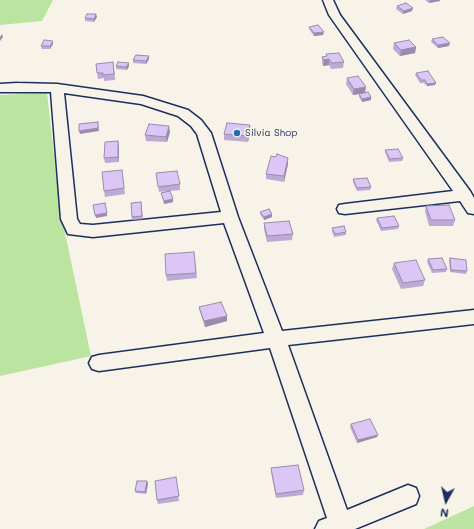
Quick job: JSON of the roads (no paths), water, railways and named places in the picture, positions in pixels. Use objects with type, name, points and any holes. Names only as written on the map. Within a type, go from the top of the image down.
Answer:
[{"type":"street","points":[[332,1],[335,15],[474,209]]},
{"type":"street","points":[[0,88],[57,88],[143,100],[183,112],[196,123],[204,133],[230,218],[276,339],[333,526],[408,496]]},
{"type":"street","points":[[57,88],[69,219],[74,230],[94,231],[230,218]]},
{"type":"street","points":[[345,209],[465,195]]},
{"type":"street","points":[[99,363],[276,339],[474,317]]},
{"type":"place","name":"Silvia Shop","points":[[237,133]]}]
